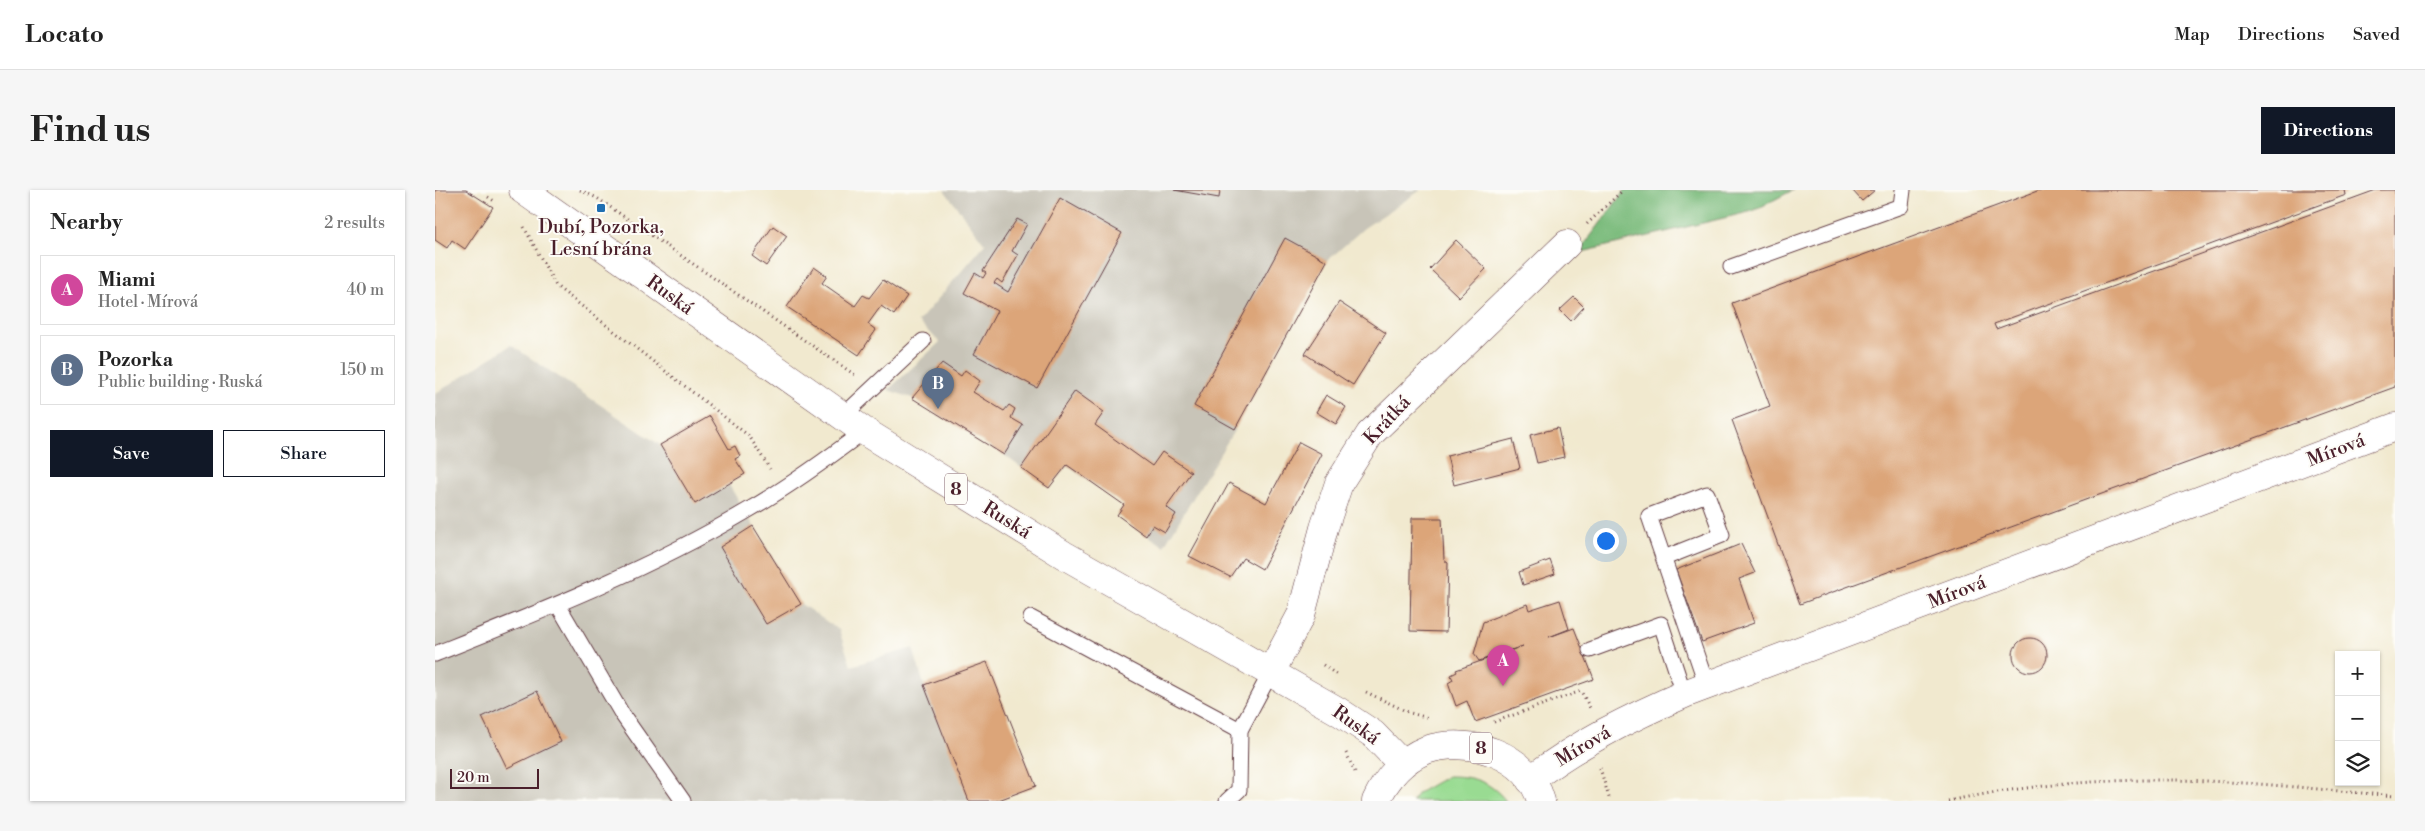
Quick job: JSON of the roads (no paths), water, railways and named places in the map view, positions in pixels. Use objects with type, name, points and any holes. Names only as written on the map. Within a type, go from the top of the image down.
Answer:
[{"type":"street","name":"Ruská","points":[[512,198],[853,423],[1064,555],[1271,672],[1373,734],[1403,764]]},
{"type":"street","name":"Krátká","points":[[1271,672],[1301,615],[1324,528],[1339,483],[1370,434],[1567,244]]},
{"type":"street","name":"Mírová","points":[[1535,790],[1561,756],[1604,732],[1696,690],[2395,427]]},
{"type":"street","name":"8","points":[[1376,801],[1385,783],[1403,764],[1425,751],[1451,745],[1478,746],[1503,756],[1517,766],[1535,790]]},
{"type":"lane","points":[[1731,267],[1901,206],[1903,190]]},
{"type":"lane","points":[[435,654],[559,605],[699,538],[746,512],[813,468],[853,423],[873,388],[923,341]]},
{"type":"lane","points":[[1664,558],[1722,535],[1707,494],[1649,516],[1664,558],[1696,690]]},
{"type":"lane","points":[[559,605],[622,714],[683,801]]},
{"type":"lane","points":[[1031,618],[1240,730]]},
{"type":"lane","points":[[1591,650],[1661,624],[1696,690]]},
{"type":"lane","points":[[1227,801],[1239,790],[1240,730],[1271,672]]},
{"type":"place","name":"Dubí, Pozorka, Lesní brána","points":[[601,208]]},
{"type":"place","name":"Pozorka","points":[[938,409]]},
{"type":"place","name":"Miami","points":[[1503,686]]}]
